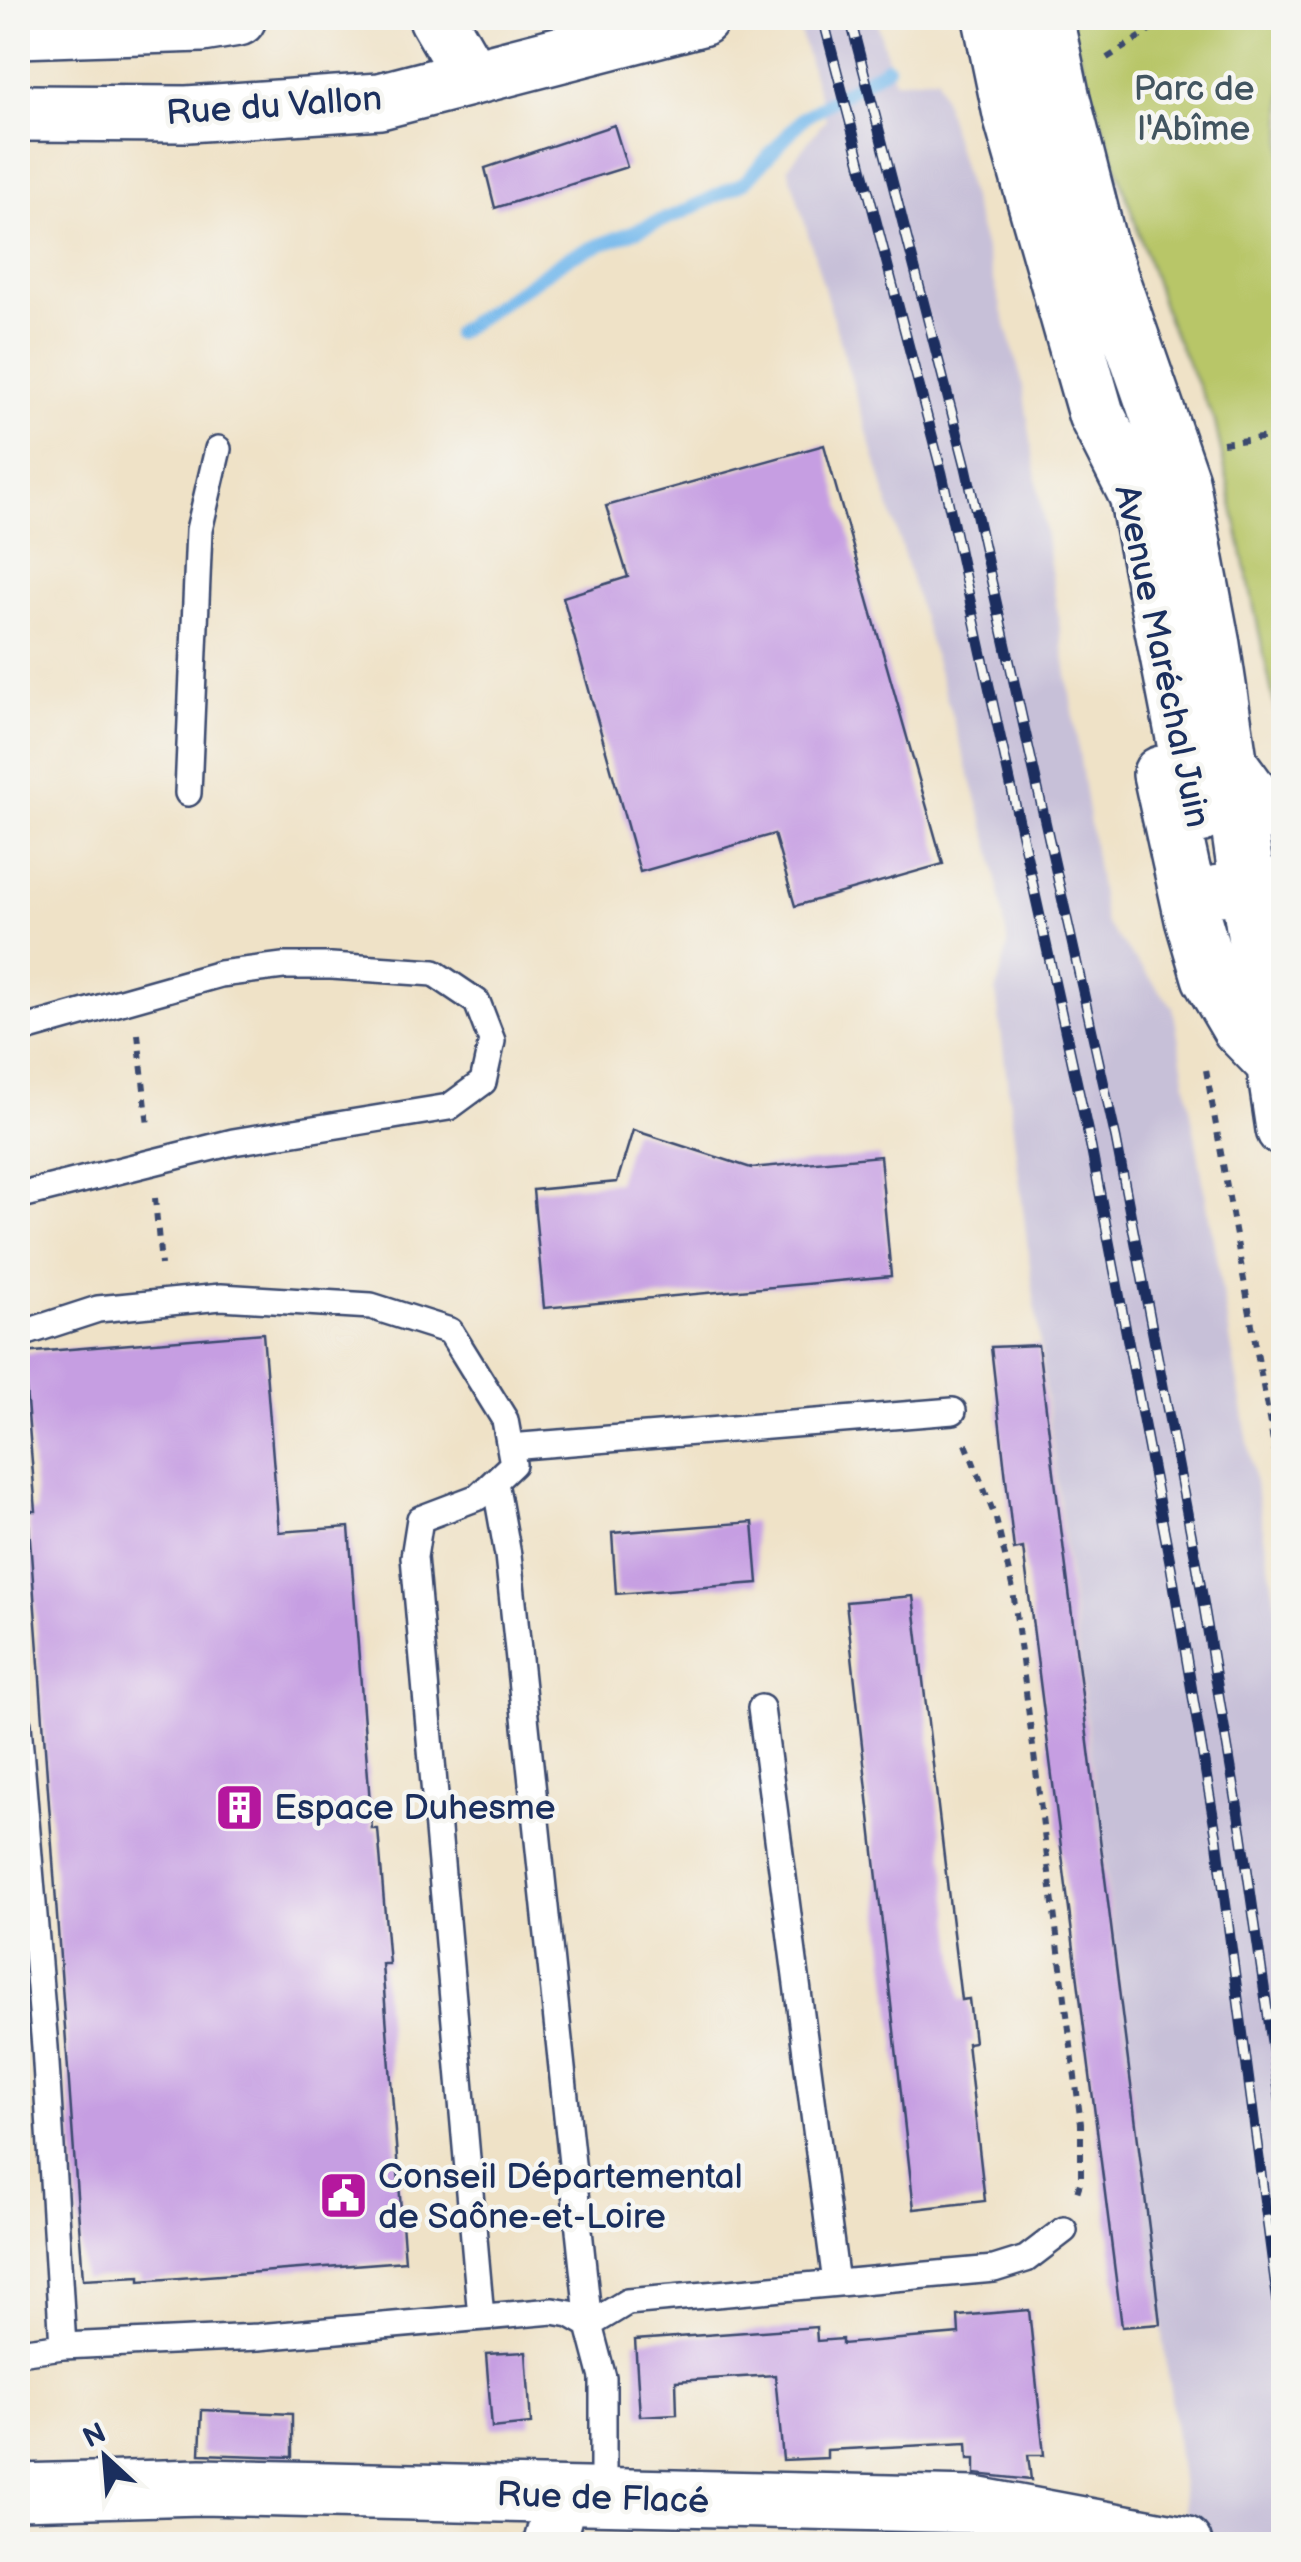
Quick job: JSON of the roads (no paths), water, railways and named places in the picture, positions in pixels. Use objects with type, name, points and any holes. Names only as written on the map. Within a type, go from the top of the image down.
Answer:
[{"type":"main road","points":[[18,30],[202,24],[238,18]]},
{"type":"main road","points":[[437,18],[470,75]]},
{"type":"main road","name":"Rue du Vallon","points":[[18,113],[186,114],[380,102],[470,75],[568,34],[701,18]]},
{"type":"main road","name":"Avenue Maréchal Juin","points":[[1045,18],[1099,245],[1182,481],[1212,645],[1246,906]]},
{"type":"main road","points":[[987,20],[1096,414],[1108,513],[1246,906],[1277,1049],[1284,1129]]},
{"type":"main road","points":[[1246,906],[1210,977],[1240,1028],[1277,1049]]},
{"type":"main road","name":"Rue de Flacé","points":[[18,2492],[201,2487],[571,2513],[975,2505],[1176,2543]]},
{"type":"street","points":[[1228,758],[1264,808],[1284,820]]},
{"type":"lane","points":[[188,793],[200,530],[218,449]]},
{"type":"lane","points":[[18,1031],[220,974],[283,966],[332,966],[434,973],[477,1002],[492,1041],[484,1082],[449,1106],[233,1142],[18,1196]]},
{"type":"lane","points":[[18,1335],[98,1309],[221,1297],[370,1306],[450,1331],[505,1420],[513,1464],[478,1497],[420,1519],[414,1557],[481,2317]]},
{"type":"lane","points":[[510,1447],[952,1410]]},
{"type":"lane","points":[[495,1482],[508,1555],[589,2324],[603,2378],[602,2424],[571,2513]]},
{"type":"lane","points":[[760,1708],[836,2283]]},
{"type":"lane","points":[[18,1725],[45,2046],[63,2346]]},
{"type":"lane","points":[[589,2324],[627,2302],[994,2269],[1026,2258],[1064,2230]]},
{"type":"lane","points":[[18,2352],[63,2346],[258,2337],[553,2311],[589,2324]]},
{"type":"waterway","points":[[456,333],[569,257],[683,212],[745,182],[803,118],[887,67]]},
{"type":"railway","points":[[823,18],[942,474],[1091,1147],[1171,1567],[1217,1839],[1284,2349]]},
{"type":"railway","points":[[850,18],[966,467],[1116,1139],[1197,1565],[1242,1834],[1284,2126]]},
{"type":"place","name":"Espace Duhesme","points":[[239,1807]]},
{"type":"place","name":"Conseil Départemental de Saône-et-Loire","points":[[343,2196]]},
{"type":"park label","name":"Parc de l'Abîme","points":[[1194,108]]}]
